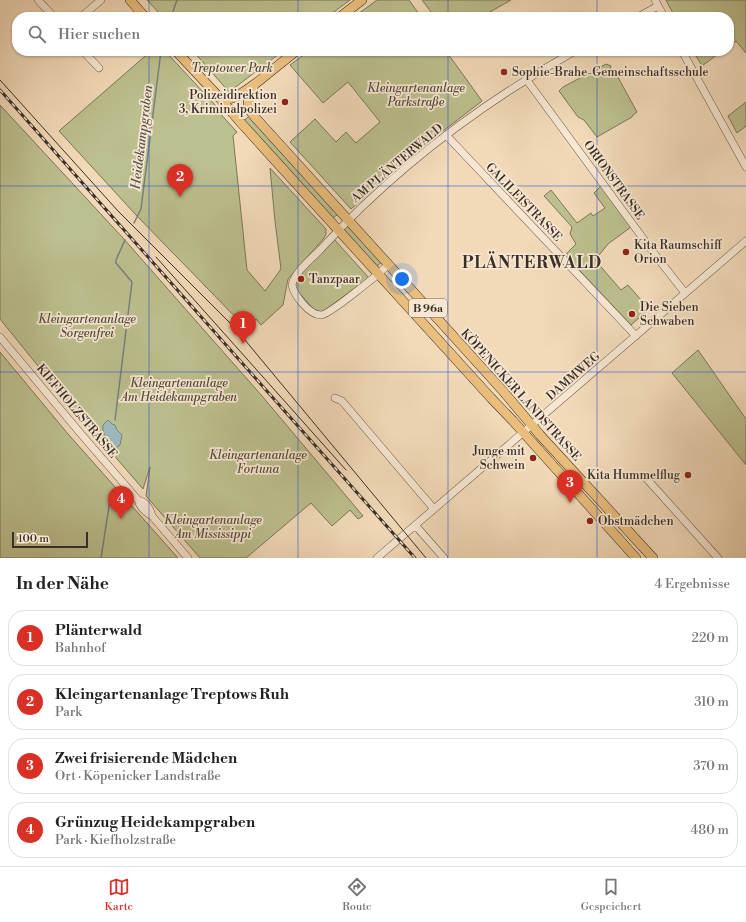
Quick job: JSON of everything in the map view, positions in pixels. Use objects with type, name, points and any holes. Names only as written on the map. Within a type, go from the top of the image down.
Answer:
[{"type":"main road","points":[[130,0],[141,12]]},
{"type":"main road","points":[[346,12],[362,0]]},
{"type":"main road","name":"B 96a","points":[[181,56],[218,96]]},
{"type":"main road","points":[[218,96],[226,99],[234,98],[255,84],[290,56]]},
{"type":"main road","name":"KÖPENICKER LANDSTRASSE","points":[[255,84],[248,97],[250,111],[653,558]]},
{"type":"main road","name":"KÖPENICKER LANDSTRASSE","points":[[218,96],[636,558]]},
{"type":"street","points":[[38,0],[49,12]]},
{"type":"street","points":[[87,12],[101,0]]},
{"type":"street","points":[[644,12],[656,3],[661,12]]},
{"type":"street","points":[[88,56],[99,68]]},
{"type":"street","name":"AM PLÄNTERWALD","points":[[338,230],[414,161],[446,135],[526,79],[566,56]]},
{"type":"street","points":[[685,56],[746,167]]},
{"type":"street","name":"ORIONSTRASSE","points":[[526,79],[685,294]]},
{"type":"street","name":"GALILEISTRASSE","points":[[446,135],[636,336]]},
{"type":"street","points":[[338,230],[293,278],[292,285],[297,297],[315,314],[325,314],[388,265]]},
{"type":"street","name":"DAMMWEG","points":[[377,558],[746,241]]},
{"type":"street","name":"KIEFHOLZSTRASSE","points":[[0,337],[138,500],[139,505],[146,513],[152,516],[188,558]]},
{"type":"street","points":[[335,398],[342,401],[434,509]]},
{"type":"street","points":[[646,478],[718,558]]},
{"type":"street","points":[[415,525],[444,558]]},
{"type":"green space","points":[[147,0],[350,0],[334,12],[158,12]]},
{"type":"green space","points":[[377,0],[409,0],[417,12],[361,12]]},
{"type":"green space","points":[[422,0],[511,0],[490,12],[431,12]]},
{"type":"green space","points":[[666,0],[746,0],[746,53],[736,41],[734,42],[734,12],[672,12]]},
{"type":"green space","points":[[145,56],[170,56],[217,107],[216,109],[237,132],[233,136],[247,270],[265,291],[281,269],[270,168],[326,229],[326,234],[288,279],[283,305],[261,325],[256,319],[246,328],[136,215],[59,131]]},
{"type":"green space","name":"Treptower Park","points":[[197,56],[276,56],[229,92]]},
{"type":"green space","name":"Kleingartenanlage Parkstraße","points":[[302,56],[450,56],[482,101],[413,154],[351,209],[290,142],[315,119],[336,142],[346,132],[356,143],[380,122],[348,82],[323,103],[290,65]]},
{"type":"green space","points":[[696,56],[715,56],[702,66]]},
{"type":"green space","points":[[606,64],[611,66],[610,68],[614,70],[637,112],[632,117],[597,137],[584,120],[578,117],[559,91],[563,87]]},
{"type":"green space","points":[[746,102],[746,126],[737,133],[728,116]]},
{"type":"green space","points":[[0,105],[123,238],[262,396],[363,516],[358,519],[350,510],[332,526],[311,503],[246,558],[200,558],[146,496],[150,467],[143,489],[55,387],[0,319]]},
{"type":"green space","points":[[249,116],[338,214],[332,219],[244,121]]},
{"type":"green space","points":[[601,186],[631,227],[608,244],[595,260],[621,290],[628,285],[649,309],[631,325],[565,255],[576,244],[570,234],[572,227],[544,196],[551,190],[577,223],[591,213],[593,216],[605,208],[594,193]]},
{"type":"green space","points":[[347,225],[382,262],[376,267],[343,231]]},
{"type":"green space","points":[[333,238],[369,278],[322,312],[315,311],[296,289],[295,281]]},
{"type":"green space","points":[[698,350],[746,419],[746,465],[672,373]]},
{"type":"green space","points":[[0,352],[68,434],[178,558],[0,558]]},
{"type":"water","points":[[108,420],[115,425],[117,430],[122,435],[120,445],[114,449],[109,448],[103,431],[103,425]]},
{"type":"waterway","name":"Heidekampgraben","points":[[173,12],[177,0]]},
{"type":"waterway","name":"Heidekampgraben","points":[[134,223],[141,209],[160,56]]},
{"type":"waterway","name":"Heidekampgraben","points":[[115,420],[132,282],[116,263],[125,240]]},
{"type":"waterway","name":"Heidekampgraben","points":[[101,558],[110,500]]},
{"type":"tram line","points":[[0,80],[118,211],[235,328],[426,558]]},
{"type":"tram line","points":[[156,257],[346,470]]},
{"type":"railway","points":[[0,90],[415,558]]},
{"type":"place","name":"Sophie-Brahe-Gemeinschaftsschule","points":[[504,72]]},
{"type":"place","name":"Polizeidirektion 3, Kriminalpolizei","points":[[285,102]]},
{"type":"place","name":"Kleingartenanlage Treptows Ruh","points":[[180,197]]},
{"type":"place","name":"Kita Raumschiff Orion","points":[[626,252]]},
{"type":"place","name":"Tanzpaar","points":[[301,279]]},
{"type":"place","name":"Die Sieben Schwaben","points":[[632,314]]},
{"type":"place","name":"Plänterwald","points":[[243,344]]},
{"type":"place","name":"Junge mit Schwein","points":[[533,458]]},
{"type":"place","name":"Kita Hummelflug","points":[[688,475]]},
{"type":"place","name":"Zwei frisierende Mädchen","points":[[570,503]]},
{"type":"place","name":"Grünzug Heidekampgraben","points":[[121,519]]},
{"type":"place","name":"Obstmädchen","points":[[590,521]]},
{"type":"district","name":"PLÄNTERWALD","points":[[532,262]]},
{"type":"park label","name":"Kleingartenanlage Sorgenfrei","points":[[87,326]]},
{"type":"park label","name":"Kleingartenanlage Am Heidekampgraben","points":[[179,390]]},
{"type":"park label","name":"Kleingartenanlage Fortuna","points":[[258,462]]},
{"type":"park label","name":"Kleingartenanlage Am Mississippi","points":[[213,527]]}]
